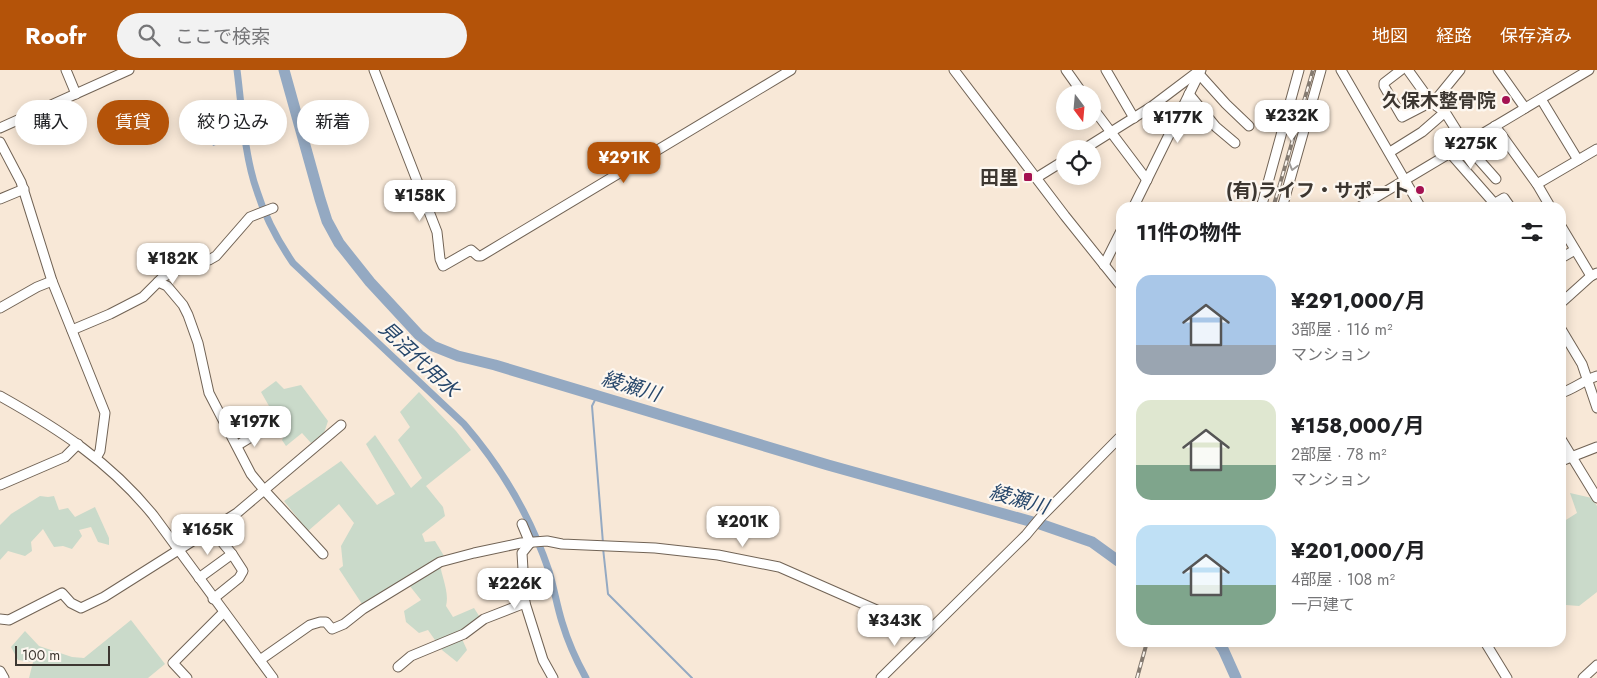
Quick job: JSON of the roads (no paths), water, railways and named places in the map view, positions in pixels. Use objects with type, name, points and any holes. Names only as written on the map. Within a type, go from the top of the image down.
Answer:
[{"type":"street","points":[[66,70],[76,94]]},
{"type":"street","points":[[0,128],[129,70]]},
{"type":"street","points":[[374,70],[437,232],[440,259],[443,266],[471,250],[478,256],[481,256],[791,70]]},
{"type":"street","points":[[954,70],[1116,280]]},
{"type":"street","points":[[1066,70],[1077,85]]},
{"type":"street","points":[[1106,70],[1134,118]]},
{"type":"street","points":[[1263,202],[1299,70]]},
{"type":"street","points":[[1284,202],[1321,70]]},
{"type":"street","points":[[1341,70],[1418,202]]},
{"type":"street","points":[[1401,70],[1384,83],[1384,86],[1402,117],[1432,102],[1460,70]]},
{"type":"street","points":[[1408,70],[1432,102],[1444,112],[1465,144],[1496,179]]},
{"type":"street","points":[[1499,70],[1525,108]]},
{"type":"street","points":[[1368,202],[1589,70]]},
{"type":"street","points":[[1099,140],[1151,107],[1200,71]]},
{"type":"street","points":[[1136,202],[1200,71]]},
{"type":"street","points":[[1200,71],[1226,104],[1249,126]]},
{"type":"street","points":[[1189,94],[1216,127],[1235,143]]},
{"type":"street","points":[[1541,99],[1578,160]]},
{"type":"street","points":[[1390,152],[1422,132],[1444,112]]},
{"type":"street","points":[[1101,119],[1147,180]]},
{"type":"street","points":[[1495,126],[1537,184],[1548,202]]},
{"type":"street","points":[[0,142],[24,189],[52,281],[105,413],[100,451],[96,458]]},
{"type":"street","points":[[1537,184],[1597,148]]},
{"type":"street","points":[[1450,153],[1488,202]]},
{"type":"street","points":[[1036,178],[1056,166]]},
{"type":"street","points":[[0,199],[24,189]]},
{"type":"street","points":[[1496,202],[1504,198],[1507,202]]},
{"type":"street","points":[[72,330],[110,314],[143,297],[163,277],[184,267],[204,262],[216,256],[246,221],[267,210]]},
{"type":"street","points":[[1566,235],[1575,250],[1594,274],[1566,299]]},
{"type":"street","points":[[1104,266],[1116,241]]},
{"type":"street","points":[[1566,255],[1575,250]]},
{"type":"street","points":[[0,308],[37,287],[52,281]]},
{"type":"street","points":[[158,282],[168,286],[183,305],[188,315],[200,353],[209,393],[252,474],[265,491],[323,554]]},
{"type":"street","points":[[1566,337],[1592,377],[1597,408]]},
{"type":"street","points":[[1566,390],[1592,377]]},
{"type":"street","points":[[0,396],[44,421],[78,444],[135,493],[273,678]]},
{"type":"street","points":[[0,619],[9,620],[62,593],[71,603],[81,608],[104,597],[237,513],[341,425]]},
{"type":"street","points":[[238,445],[259,432]]},
{"type":"street","points":[[880,678],[1026,535],[1041,517],[1116,441]]},
{"type":"street","points":[[0,485],[65,457],[78,444]]},
{"type":"street","points":[[1566,458],[1597,447]]},
{"type":"street","points":[[1566,448],[1597,497]]},
{"type":"street","points":[[522,524],[535,542]]},
{"type":"street","points":[[212,530],[243,571],[239,578],[214,599]]},
{"type":"street","points":[[260,660],[310,625],[326,622],[332,629],[344,624],[363,609],[440,562],[521,543],[535,542],[655,548],[718,555],[774,566],[927,632]]},
{"type":"street","points":[[535,542],[522,553],[525,602],[542,660],[553,678]]},
{"type":"street","points":[[199,578],[232,554]]},
{"type":"street","points":[[398,667],[411,656],[464,634],[484,619],[525,602]]},
{"type":"street","points":[[187,678],[172,663],[224,612]]},
{"type":"street","points":[[1487,647],[1507,678]]},
{"type":"street","points":[[1583,678],[1597,665]]},
{"type":"street","points":[[0,671],[4,678]]},
{"type":"waterway","name":"見沼代用水","points":[[237,70],[249,162],[260,201],[277,237],[293,263],[464,424],[503,475],[524,511],[541,550],[549,571],[567,637],[586,678]]},
{"type":"waterway","name":"綾瀬川","points":[[284,70],[327,221],[339,243],[370,282],[419,335],[433,346],[458,356],[495,365],[828,465],[1040,524],[1092,542],[1116,559]]},
{"type":"waterway","points":[[597,396],[592,406],[603,543]]},
{"type":"waterway","points":[[603,548],[608,594],[692,678]]},
{"type":"waterway","name":"綾瀬川","points":[[1222,647],[1236,678]]},
{"type":"railway","points":[[1275,202],[1313,70]]},
{"type":"railway","points":[[1137,678],[1146,647]]},
{"type":"place","name":"久保木整骨院","points":[[1506,100]]},
{"type":"place","name":"田里","points":[[1028,177]]},
{"type":"place","name":"(有)ライフ・サポート","points":[[1420,190]]}]
